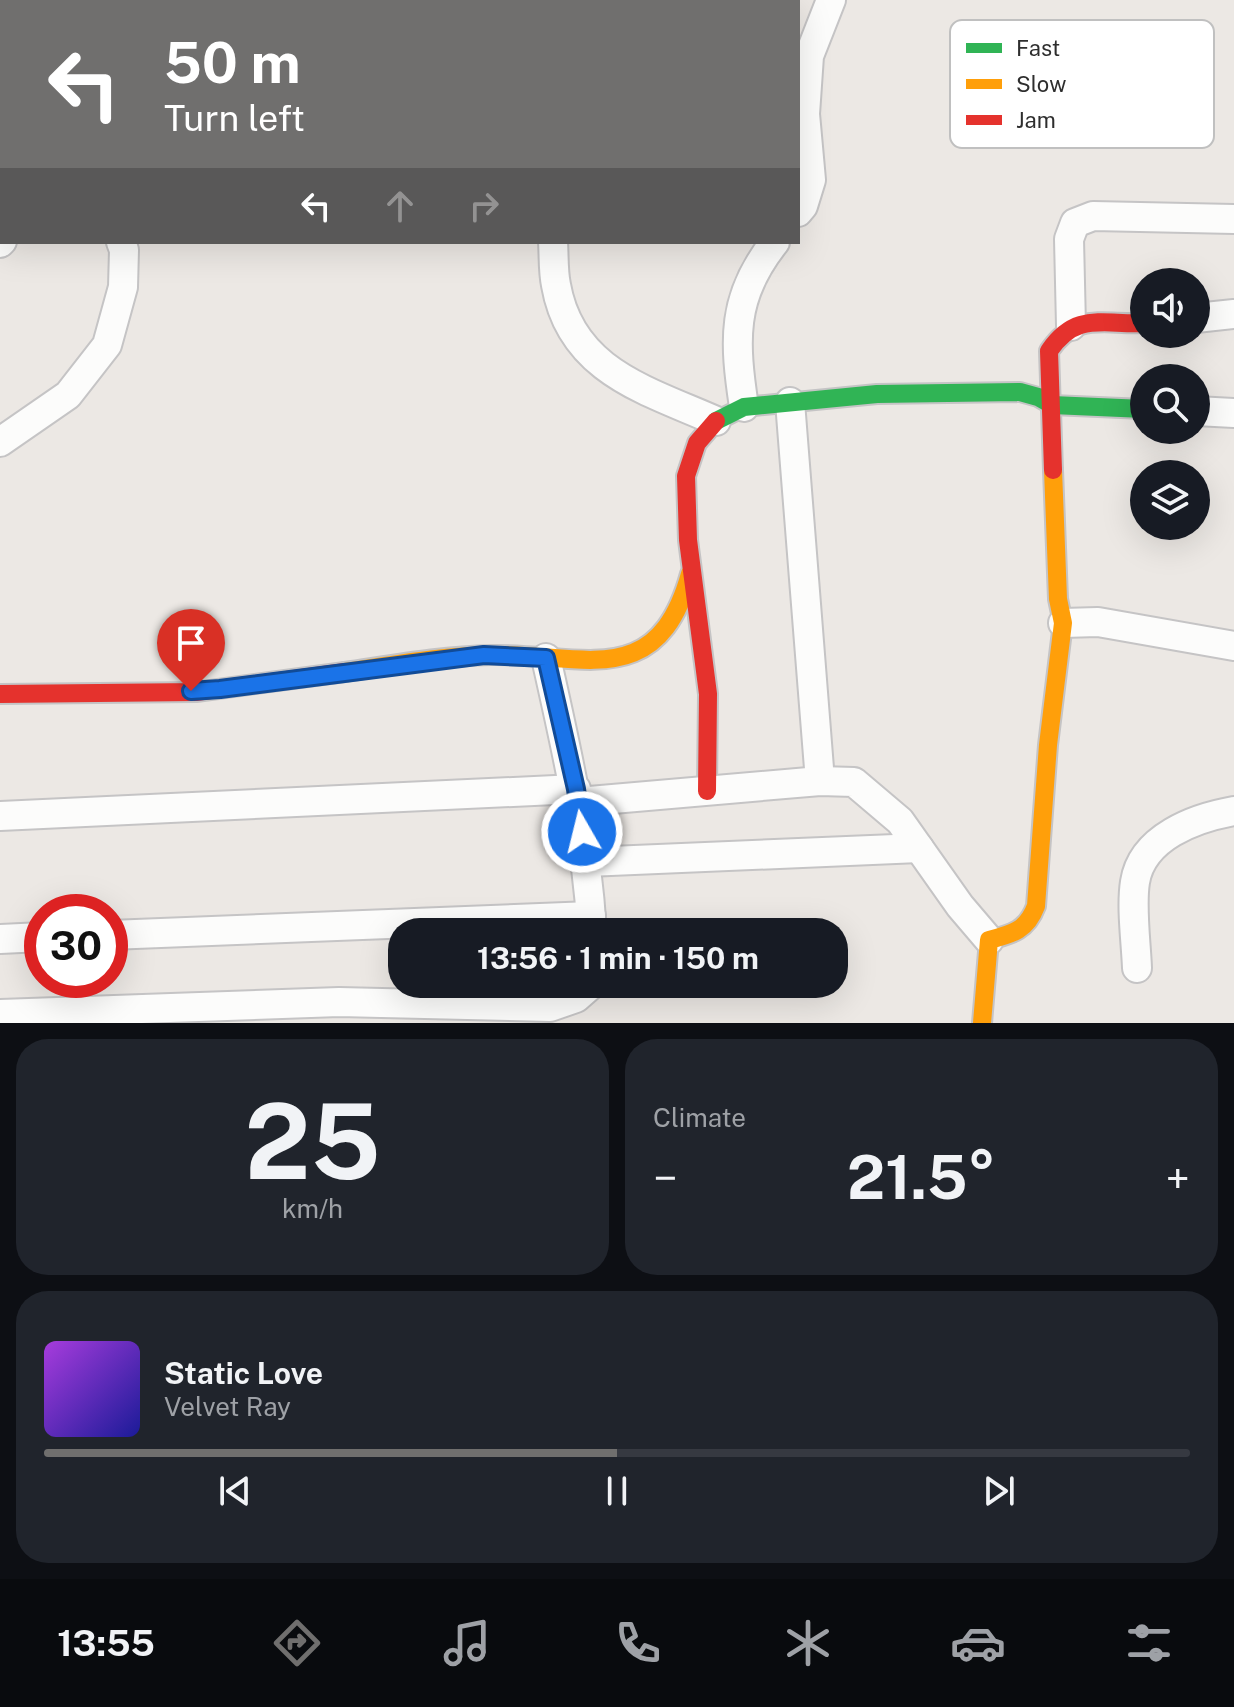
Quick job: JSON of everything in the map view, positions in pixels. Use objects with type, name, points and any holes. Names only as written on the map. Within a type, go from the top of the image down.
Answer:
[{"type":"street","points":[[800,210],[811,180],[805,114],[809,56],[831,0]]},
{"type":"street","points":[[1071,326],[1069,239],[1075,223],[1093,216],[1234,219]]},
{"type":"street","points":[[0,442],[68,395],[107,345],[123,287],[122,244]]},
{"type":"street","points":[[553,244],[556,285],[575,340],[592,358],[632,384],[716,421]]},
{"type":"street","points":[[744,407],[737,364],[737,320],[757,264],[773,244]]},
{"type":"street","points":[[1210,317],[1234,314]]},
{"type":"street","points":[[989,940],[1023,931],[1031,922],[1036,906],[1048,745],[1063,623],[1058,599],[1049,351],[1058,335],[1071,326],[1094,321],[1130,322]]},
{"type":"street","points":[[707,791],[708,694],[692,570],[686,476],[697,443],[716,421],[744,407],[877,394],[1020,392],[1052,405],[1130,408]]},
{"type":"street","points":[[790,402],[820,781]]},
{"type":"street","points":[[1210,412],[1234,413]]},
{"type":"street","points":[[0,694],[131,694],[220,689],[484,655],[590,660],[623,656],[638,651],[673,621],[683,602],[692,570]]},
{"type":"street","points":[[1063,623],[1112,624],[1234,646]]},
{"type":"street","points":[[546,658],[577,796],[592,918]]},
{"type":"street","points":[[0,816],[707,791],[820,781],[854,782],[900,821],[960,906],[989,940],[982,1023]]},
{"type":"street","points":[[1137,968],[1135,882],[1142,858],[1156,843],[1175,831],[1234,811]]},
{"type":"street","points":[[587,862],[919,848]]},
{"type":"street","points":[[128,935],[388,929]]},
{"type":"street","points":[[0,939],[24,938]]},
{"type":"street","points":[[0,1014],[148,1016],[339,1002],[510,1014],[550,1007],[576,998]]},
{"type":"traffic: fast","points":[[716,421],[744,407],[877,394],[1020,392],[1052,405],[1130,408]]},
{"type":"traffic: slow","points":[[982,1023],[989,940],[1024,926],[1036,906],[1048,745],[1063,623],[1058,599],[1053,470]]},
{"type":"traffic: slow","points":[[345,672],[473,656],[585,660],[612,658],[637,651],[658,637],[676,612],[690,574]]},
{"type":"traffic: jam","points":[[1053,470],[1049,351],[1059,338],[1080,325],[1130,323]]},
{"type":"traffic: jam","points":[[707,791],[708,694],[688,540],[686,476],[697,443],[716,421]]},
{"type":"traffic: jam","points":[[0,694],[196,692],[345,672]]},
{"type":"route","points":[[191,691],[484,655],[546,658],[576,789],[582,832]]}]
